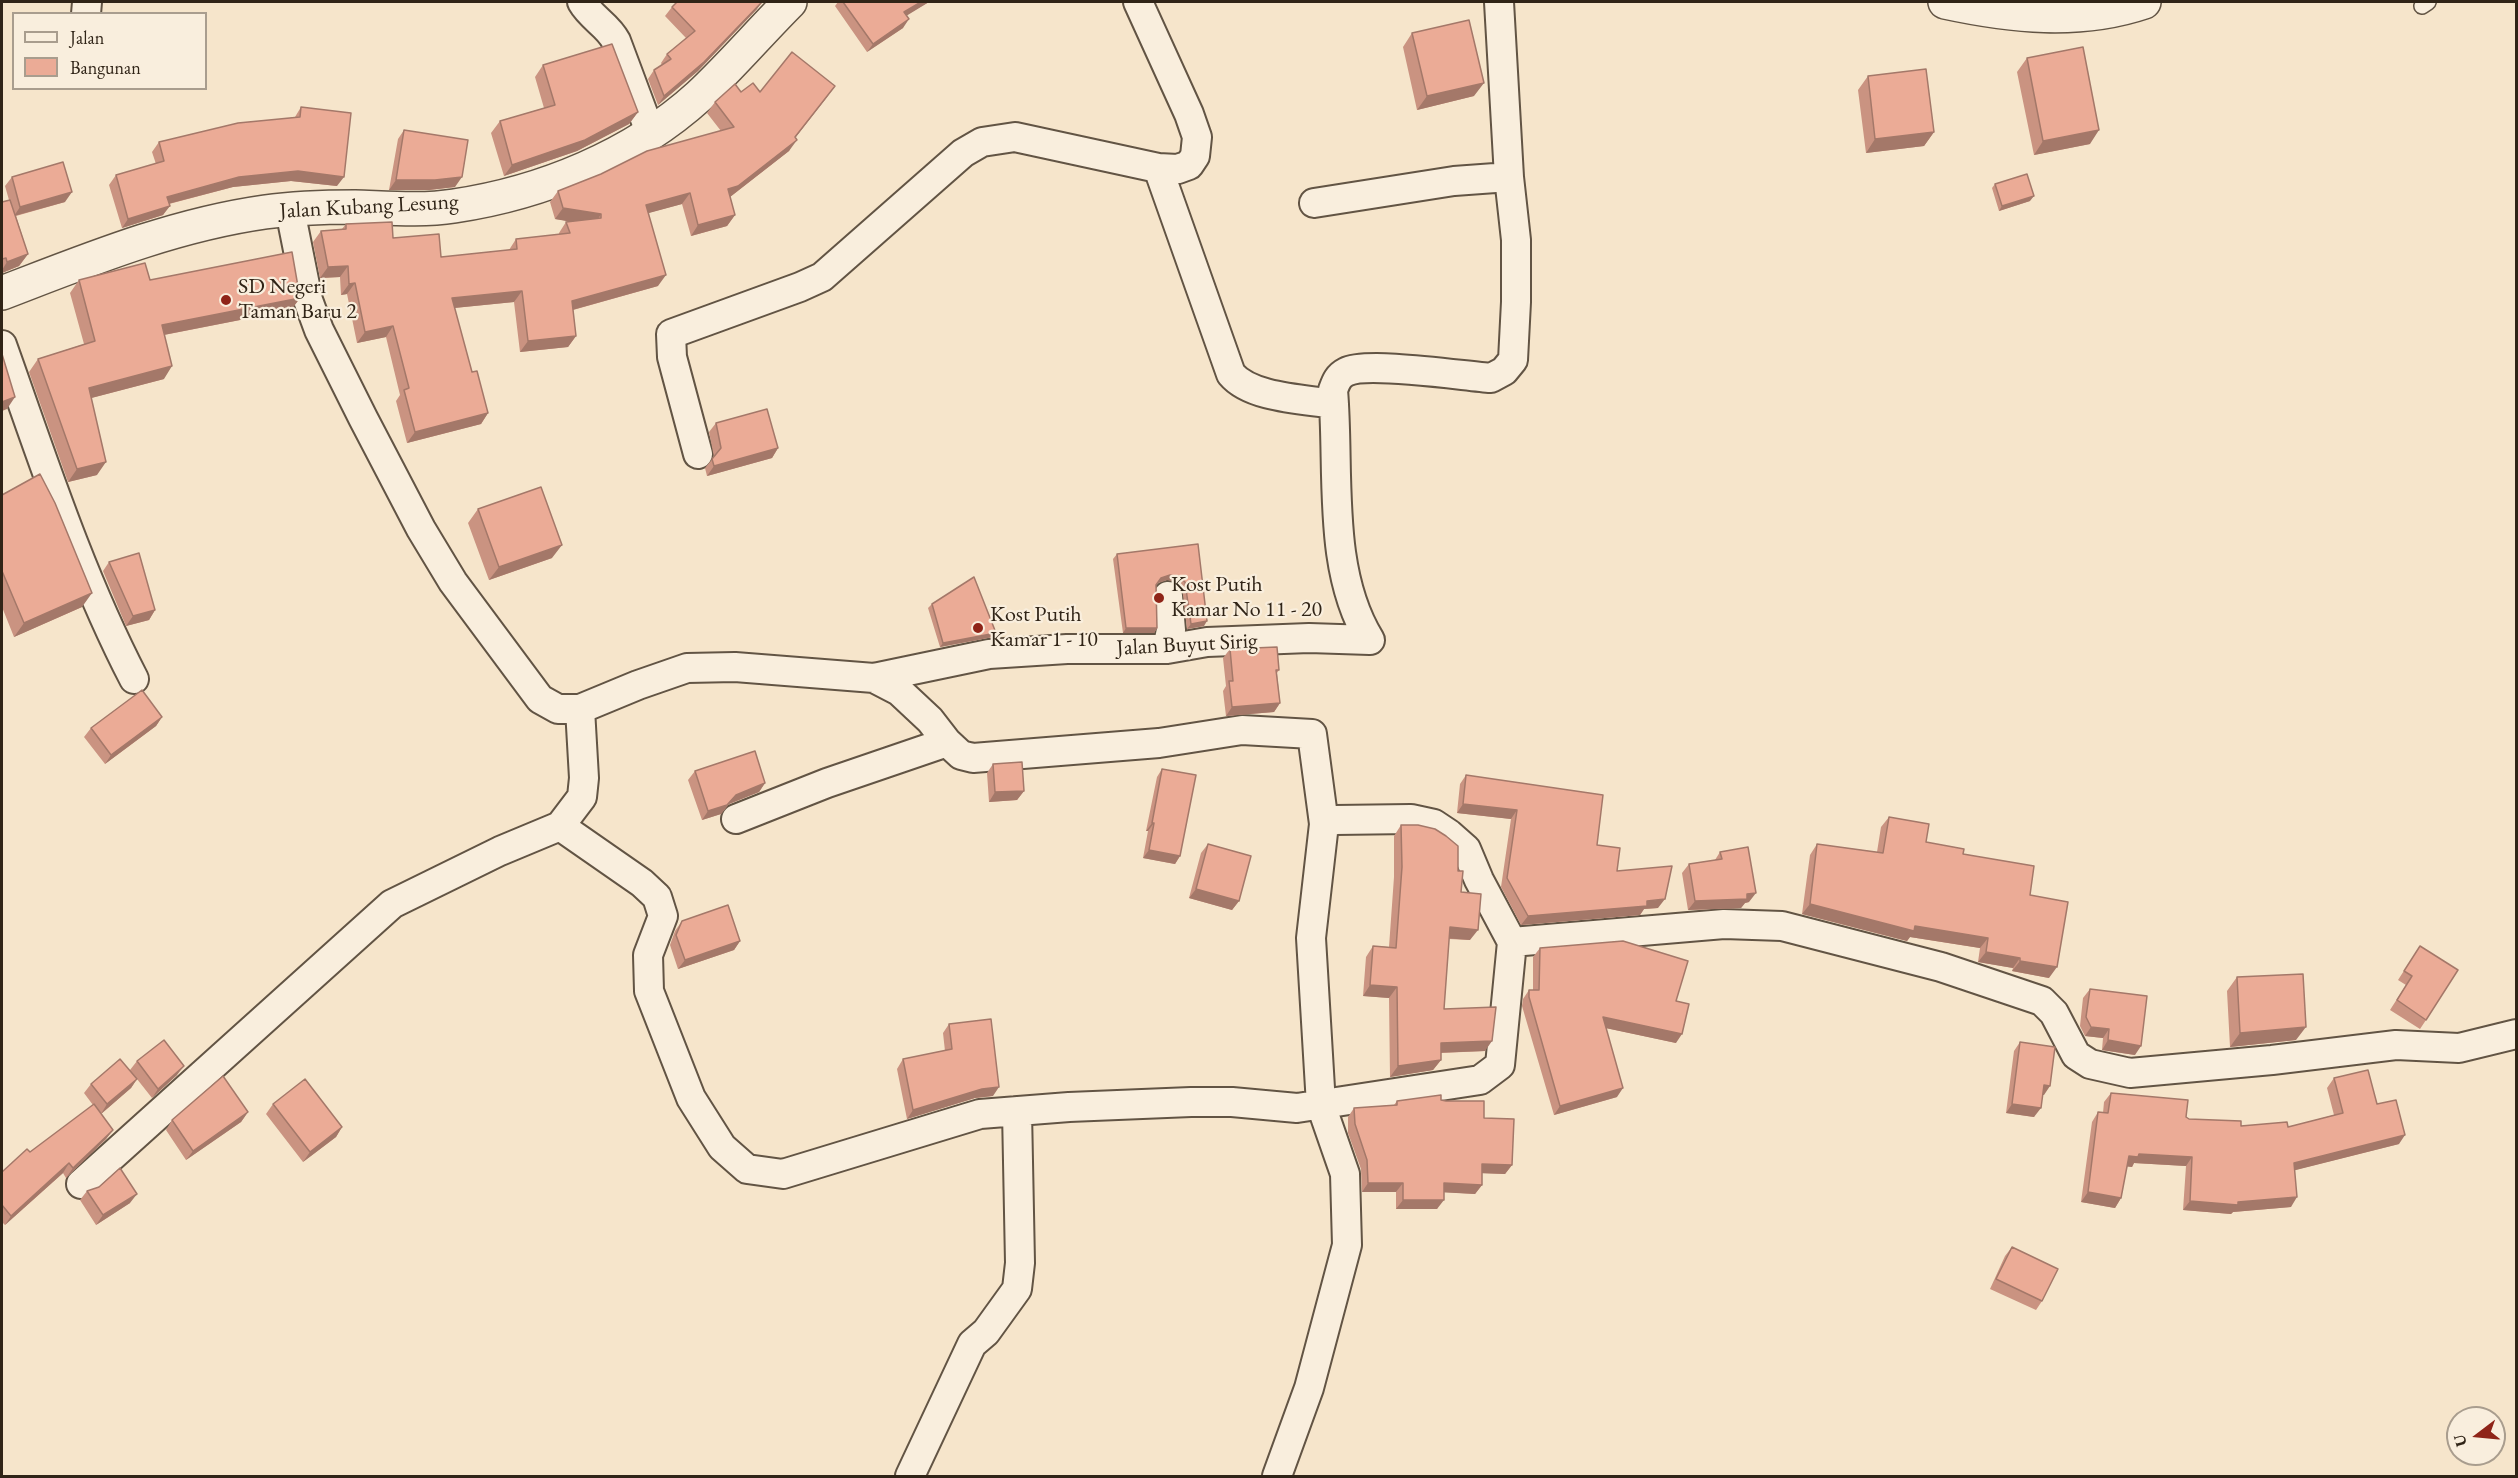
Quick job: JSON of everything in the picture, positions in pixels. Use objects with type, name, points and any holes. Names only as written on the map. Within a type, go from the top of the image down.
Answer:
[{"type":"street","points":[[582,2],[593,17],[611,31],[650,132]]},
{"type":"street","name":"Jalan Kubang Lesung","points":[[2,293],[154,236],[224,219],[320,207],[402,209],[454,206],[541,186],[623,149],[650,132],[697,97],[790,2]]},
{"type":"street","points":[[698,454],[672,357],[671,334],[822,277],[963,153],[982,142],[1015,137],[1158,168],[1178,169],[1189,165],[1196,156],[1197,137],[1189,114],[1138,2]]},
{"type":"street","points":[[1158,168],[1231,374],[1236,381],[1251,390],[1334,404],[1333,390],[1339,376],[1349,370],[1395,368],[1491,378],[1504,371],[1513,360],[1516,302],[1516,240],[1509,177],[1499,2]]},
{"type":"street","points":[[1945,2],[2013,14],[2072,16],[2144,2]]},
{"type":"street","points":[[1314,203],[1454,182],[1509,177]]},
{"type":"street","points":[[290,210],[308,300],[319,330],[421,529],[453,582],[540,699],[558,709],[580,709],[687,668],[735,667],[874,678],[899,691],[930,720],[947,742],[961,755],[973,758],[1159,743],[1242,730],[1312,734],[1324,824],[1311,938],[1321,1105],[1345,1174],[1347,1245],[1309,1388],[1277,1476]]},
{"type":"street","points":[[2,345],[56,494],[110,632],[134,679]]},
{"type":"street","name":"Jalan Buyut Sirig","points":[[874,678],[988,654],[1067,649],[1167,649],[1208,642],[1310,638],[1370,639],[1361,625],[1339,549],[1334,404]]},
{"type":"street","points":[[1167,649],[1171,630],[1168,596]]},
{"type":"street","points":[[81,1184],[392,904],[500,851],[560,826],[582,797],[584,778],[580,709]]},
{"type":"street","points":[[735,819],[828,783],[947,742]]},
{"type":"street","points":[[560,826],[642,883],[657,897],[663,916],[648,955],[649,991],[691,1098],[722,1147],[747,1169],[783,1174],[980,1114],[1191,1102],[1232,1102],[1297,1108],[1480,1080],[1493,1073],[1500,1065],[1502,1055],[1512,942],[1479,880],[1466,849],[1434,824],[1411,819],[1335,820],[1324,824]]},
{"type":"street","points":[[1512,942],[1724,924],[1782,926],[1941,967],[2042,1001],[2054,1013],[2076,1055],[2090,1064],[2130,1073],[2272,1060],[2396,1045],[2459,1048],[2517,1034]]},
{"type":"street","points":[[909,1476],[972,1344],[986,1332],[1017,1289],[1020,1263],[1017,1111]]},
{"type":"building","points":[[677,2],[762,2],[704,62],[664,96],[654,70],[671,59],[667,54],[695,31],[672,7]]},
{"type":"building","points":[[843,2],[921,2],[904,12],[909,19],[873,44]]},
{"type":"building","points":[[1469,20],[1484,83],[1427,96],[1412,33]]},
{"type":"building","points":[[612,44],[638,112],[585,140],[512,165],[500,121],[555,105],[543,65]]},
{"type":"building","points":[[2083,47],[2099,130],[2043,141],[2027,58]]},
{"type":"building","points":[[792,52],[835,86],[795,137],[797,140],[738,186],[728,189],[735,215],[698,225],[690,193],[646,205],[666,275],[572,301],[576,336],[528,341],[522,291],[452,298],[472,372],[477,371],[488,413],[415,432],[404,390],[409,388],[393,326],[365,332],[355,283],[349,284],[348,266],[328,267],[321,231],[346,229],[346,224],[392,222],[393,238],[439,234],[441,257],[517,249],[516,239],[570,233],[566,222],[601,218],[601,214],[563,208],[558,191],[601,174],[647,151],[734,127],[715,102],[735,84],[741,92],[753,83],[760,92]]},
{"type":"building","points":[[1926,69],[1934,132],[1875,139],[1868,76]]},
{"type":"building","points":[[301,107],[351,113],[344,177],[298,171],[239,177],[167,197],[170,206],[128,219],[116,175],[164,161],[159,142],[238,123],[300,117]]},
{"type":"building","points":[[404,130],[468,140],[462,177],[396,180]]},
{"type":"building","points":[[63,162],[72,192],[20,207],[12,177]]},
{"type":"building","points":[[2027,174],[2034,196],[2002,206],[1995,184]]},
{"type":"building","points":[[10,200],[28,254],[7,262],[6,258],[2,259],[2,202]]},
{"type":"building","points":[[292,252],[300,298],[162,325],[172,366],[89,388],[106,462],[77,469],[38,359],[95,341],[79,280],[145,263],[150,280]]},
{"type":"building","points":[[2,354],[15,397],[2,402]]},
{"type":"building","points":[[767,409],[778,448],[714,466],[712,459],[721,448],[716,423]]},
{"type":"building","points":[[40,474],[55,503],[92,593],[24,623],[2,571],[2,495]]},
{"type":"building","points":[[541,487],[562,545],[499,567],[478,509]]},
{"type":"building","points":[[1198,544],[1207,621],[1191,624],[1185,582],[1179,577],[1170,575],[1161,578],[1156,585],[1157,628],[1126,628],[1117,554]]},
{"type":"building","points":[[139,553],[155,610],[133,616],[109,562]]},
{"type":"building","name":"Kost Putih Kamar 1 - 10","points":[[974,577],[996,633],[943,643],[932,604]]},
{"type":"building","points":[[1277,647],[1279,670],[1276,670],[1280,703],[1232,707],[1229,681],[1233,681],[1230,649]]},
{"type":"building","points":[[142,690],[162,717],[111,755],[91,728]]},
{"type":"building","points":[[755,751],[765,783],[736,795],[727,805],[708,811],[695,771]]},
{"type":"building","points":[[1022,762],[1024,791],[995,792],[993,764]]},
{"type":"building","points":[[1162,769],[1196,775],[1180,856],[1149,850]]},
{"type":"building","points":[[1466,775],[1603,795],[1597,845],[1620,848],[1617,871],[1672,866],[1665,899],[1647,901],[1647,906],[1528,916],[1507,878],[1517,810],[1463,804]]},
{"type":"building","points":[[1889,817],[1929,824],[1926,842],[1964,849],[1963,854],[2034,866],[2030,895],[2068,902],[2057,967],[1986,952],[1988,938],[1915,926],[1914,931],[1810,904],[1817,844],[1883,853]]},
{"type":"building","points":[[1401,825],[1418,825],[1435,829],[1458,846],[1458,871],[1463,871],[1461,892],[1481,894],[1478,930],[1450,927],[1444,1009],[1496,1007],[1492,1041],[1441,1043],[1441,1060],[1398,1066],[1397,987],[1370,985],[1373,946],[1396,948],[1402,867]]},
{"type":"building","points":[[1208,844],[1251,856],[1239,901],[1196,889]]},
{"type":"building","points":[[1748,847],[1756,893],[1747,894],[1747,899],[1695,901],[1689,864],[1722,859],[1720,852]]},
{"type":"building","points":[[728,905],[740,941],[685,960],[676,935],[682,921]]},
{"type":"building","points":[[1623,941],[1688,961],[1676,1001],[1689,1004],[1682,1034],[1603,1017],[1623,1088],[1560,1106],[1529,997],[1529,990],[1539,990],[1540,948]]},
{"type":"building","points":[[2420,946],[2458,970],[2426,1020],[2397,1000],[2412,976],[2404,971]]},
{"type":"building","points":[[2303,974],[2306,1027],[2240,1033],[2237,977]]},
{"type":"building","points":[[2090,989],[2147,996],[2141,1046],[2108,1040],[2109,1029],[2091,1027],[2086,1017]]},
{"type":"building","points":[[991,1019],[999,1087],[982,1089],[913,1110],[903,1059],[952,1049],[949,1024]]},
{"type":"building","points":[[164,1040],[184,1066],[158,1089],[137,1061]]},
{"type":"building","points":[[2020,1042],[2055,1047],[2050,1086],[2044,1085],[2041,1108],[2012,1104]]},
{"type":"building","points":[[120,1059],[137,1079],[107,1104],[91,1084]]},
{"type":"building","points":[[2368,1070],[2377,1104],[2396,1100],[2405,1135],[2294,1163],[2297,1197],[2238,1202],[2238,1205],[2190,1201],[2192,1157],[2139,1154],[2138,1157],[2129,1156],[2121,1198],[2088,1192],[2098,1112],[2108,1113],[2111,1093],[2188,1100],[2186,1117],[2189,1119],[2241,1121],[2241,1126],[2287,1122],[2288,1127],[2343,1113],[2334,1078]]},
{"type":"building","points":[[223,1076],[248,1112],[193,1151],[172,1120]]},
{"type":"building","points":[[305,1079],[342,1127],[310,1152],[273,1104]]},
{"type":"building","points":[[1441,1095],[1441,1100],[1446,1101],[1484,1101],[1484,1118],[1514,1119],[1512,1165],[1482,1164],[1482,1185],[1444,1183],[1444,1200],[1403,1200],[1403,1183],[1368,1183],[1367,1160],[1355,1124],[1354,1108],[1397,1105],[1397,1101]]},
{"type":"building","points":[[94,1104],[113,1130],[73,1168],[69,1163],[11,1216],[2,1205],[2,1172],[27,1149],[30,1152]]},
{"type":"building","points":[[120,1168],[137,1194],[103,1215],[87,1191],[99,1187]]},
{"type":"building","points":[[2012,1247],[2058,1269],[2042,1301],[1996,1279]]},
{"type":"place","name":"SD Negeri Taman Baru 2","points":[[226,300]]},
{"type":"place","name":"Kost Putih Kamar No 11 - 20","points":[[1159,598]]},
{"type":"place","name":"Kost Putih Kamar 1 - 10","points":[[978,628]]}]
